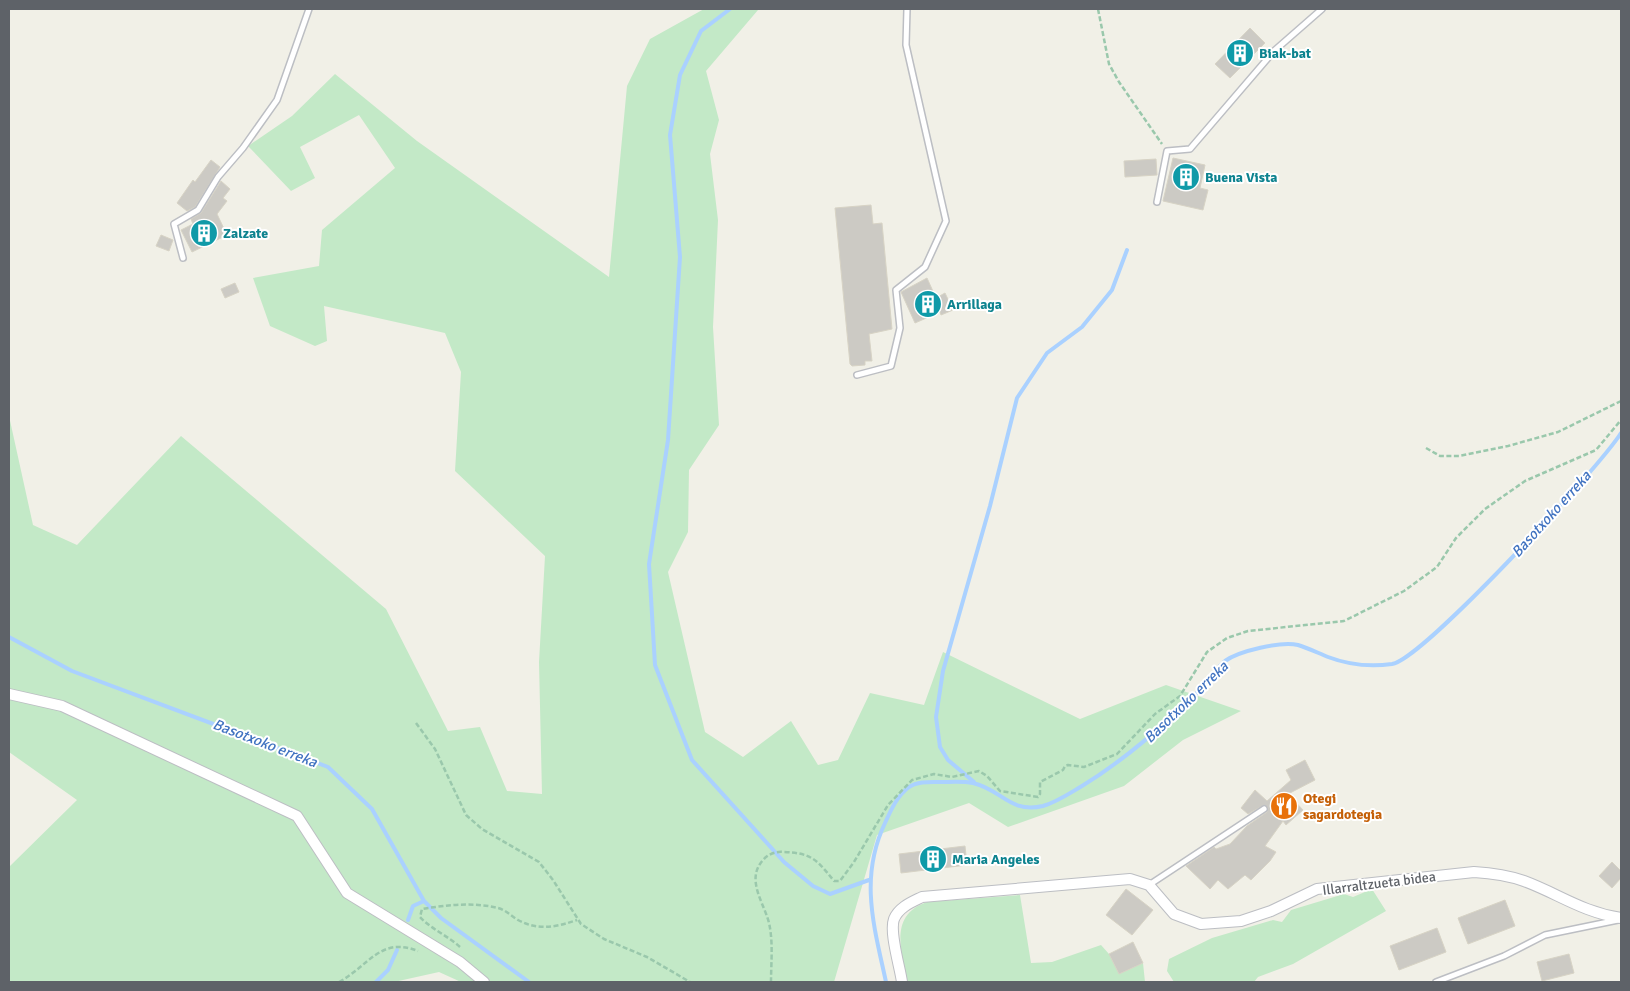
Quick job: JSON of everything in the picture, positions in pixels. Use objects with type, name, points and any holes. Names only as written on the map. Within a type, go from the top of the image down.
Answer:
[{"type":"street","points":[[9,694],[62,706],[297,816],[347,893],[460,962],[484,982]]},
{"type":"street","name":"Illarraltzueta bidea","points":[[1148,885],[1174,914],[1201,924],[1241,921],[1271,912],[1317,890],[1474,872],[1500,874],[1525,881],[1565,901],[1602,915],[1621,919]]},
{"type":"street","points":[[902,982],[894,934],[894,918],[905,906],[922,897],[1100,880],[1130,879],[1148,885]]},
{"type":"lane","points":[[182,258],[174,224],[198,210],[218,177],[243,148],[277,100],[309,9]]},
{"type":"lane","points":[[857,375],[891,366],[900,328],[896,290],[926,267],[946,221],[906,45],[907,9]]},
{"type":"lane","points":[[1158,202],[1167,152],[1190,149],[1274,52],[1322,9]]},
{"type":"lane","points":[[1148,885],[1264,809]]},
{"type":"lane","points":[[1436,982],[1504,956],[1545,935],[1621,919]]},
{"type":"path","points":[[1098,9],[1109,64],[1119,82],[1167,152]]},
{"type":"path","points":[[1426,448],[1440,456],[1459,456],[1508,446],[1558,432],[1621,401]]},
{"type":"path","points":[[771,982],[772,939],[770,923],[755,883],[760,864],[766,857],[781,851],[804,854],[818,862],[834,881],[840,881],[854,862],[888,805],[903,787],[918,777],[940,774],[952,777],[978,771],[987,776],[1000,791],[1038,797],[1040,794],[1040,782],[1063,770],[1064,766],[1084,767],[1117,754],[1155,714],[1180,696],[1207,652],[1220,642],[1248,632],[1344,621],[1395,597],[1437,567],[1456,538],[1491,504],[1525,481],[1596,450],[1621,420]]},
{"type":"path","points":[[416,724],[435,749],[466,814],[482,829],[539,862],[553,880],[577,920],[604,940],[647,957],[690,982]]},
{"type":"path","points":[[420,917],[422,909],[478,905],[498,908],[529,925],[535,926],[555,928],[577,920]]},
{"type":"path","points":[[339,982],[356,973],[385,948],[405,946],[420,952]]},
{"type":"green space","points":[[704,9],[762,9],[758,10],[706,71],[719,120],[710,154],[718,220],[713,327],[719,425],[689,470],[688,532],[668,572],[705,732],[743,757],[791,721],[818,765],[838,760],[870,693],[924,705],[943,652],[1080,719],[1166,685],[1241,711],[1183,740],[1124,786],[1008,827],[969,803],[877,835],[834,982],[461,982],[439,972],[394,982],[9,982],[9,867],[77,800],[9,752],[9,416],[33,525],[77,545],[181,436],[386,609],[448,731],[480,727],[507,791],[542,794],[539,662],[545,556],[455,471],[461,372],[445,333],[324,306],[327,341],[315,346],[270,326],[253,278],[319,266],[322,230],[395,168],[359,115],[300,147],[315,178],[291,191],[248,146],[292,116],[335,74],[417,141],[609,277],[627,86],[650,39]]},
{"type":"green space","points":[[1372,889],[1386,911],[1293,964],[1258,977],[1254,982],[1174,982],[1167,971],[1169,959],[1212,938],[1273,920],[1282,922],[1291,910],[1344,894],[1353,897]]},
{"type":"green space","points":[[1020,895],[1031,963],[1052,962],[1101,945],[1109,954],[1119,974],[1143,963],[1145,982],[907,982],[901,947],[902,925],[915,908],[927,902]]},
{"type":"building","name":"Biak-bat","points":[[1250,28],[1265,43],[1230,78],[1215,64]]},
{"type":"building","name":"Buena Vista","points":[[1173,158],[1205,165],[1200,188],[1208,190],[1203,210],[1163,201]]},
{"type":"building","points":[[1156,159],[1157,175],[1125,177],[1124,161]]},
{"type":"building","points":[[211,160],[220,167],[195,207],[187,211],[177,203],[193,180],[195,182]]},
{"type":"building","name":"Zalzate","points":[[221,181],[230,189],[223,198],[227,201],[217,214],[227,235],[192,252],[181,230],[193,224],[191,219],[201,213]]},
{"type":"building","points":[[871,205],[873,224],[882,223],[892,329],[869,334],[872,361],[865,361],[865,365],[852,366],[850,364],[835,208]]},
{"type":"building","points":[[161,235],[173,240],[169,251],[156,246]]},
{"type":"building","name":"Arrillaga","points":[[927,278],[936,298],[945,293],[953,310],[941,315],[940,312],[915,323],[901,292]]},
{"type":"building","points":[[235,283],[239,292],[225,298],[221,289]]},
{"type":"building","points":[[1305,760],[1315,780],[1288,794],[1303,810],[1286,825],[1283,821],[1265,846],[1276,852],[1270,861],[1251,880],[1245,875],[1228,889],[1218,880],[1210,889],[1186,866],[1214,847],[1216,849],[1230,844],[1247,826],[1267,812],[1268,808],[1264,805],[1248,814],[1241,808],[1255,790],[1267,801],[1291,780],[1286,770]]},
{"type":"building","name":"Maria Angeles","points":[[965,846],[967,865],[901,873],[899,854]]},
{"type":"building","points":[[1612,862],[1621,871],[1621,878],[1612,888],[1599,876]]},
{"type":"building","points":[[1126,889],[1153,910],[1132,935],[1106,915]]},
{"type":"building","points":[[1505,900],[1515,926],[1468,944],[1458,918]]},
{"type":"building","points":[[1437,928],[1446,952],[1399,970],[1390,946]]},
{"type":"building","points":[[1133,942],[1143,963],[1119,974],[1109,954]]},
{"type":"building","points":[[1569,954],[1574,973],[1542,981],[1537,962]]},
{"type":"waterway","points":[[730,9],[701,31],[680,75],[670,135],[680,257],[668,440],[649,564],[655,665],[692,760],[784,862],[813,886],[830,894],[869,880]]},
{"type":"waterway","points":[[974,782],[948,760],[940,747],[936,717],[943,671],[990,506],[1017,398],[1047,353],[1082,327],[1112,290],[1127,250]]},
{"type":"waterway","name":"Basotxoko erreka","points":[[886,982],[871,902],[872,863],[885,823],[898,799],[909,787],[924,782],[969,782],[983,786],[1022,807],[1043,806],[1058,800],[1082,786],[1129,753],[1200,690],[1221,664],[1231,657],[1260,648],[1291,644],[1352,664],[1392,664],[1410,654],[1438,631],[1510,560],[1580,483],[1621,433]]},
{"type":"waterway","name":"Basotxoko erreka","points":[[9,637],[72,671],[328,767],[372,809],[424,901],[441,918],[529,982]]},
{"type":"waterway","points":[[408,920],[413,906],[424,901]]},
{"type":"waterway","points":[[376,982],[388,970],[397,950]]},
{"type":"place","name":"Biak-bat","points":[[1240,53]]},
{"type":"place","name":"Buena Vista","points":[[1186,177]]},
{"type":"place","name":"Zalzate","points":[[204,233]]},
{"type":"place","name":"Arrillaga","points":[[928,304]]},
{"type":"place","name":"Otegi sagardotegia","points":[[1284,806]]},
{"type":"place","name":"Maria Angeles","points":[[933,859]]}]
